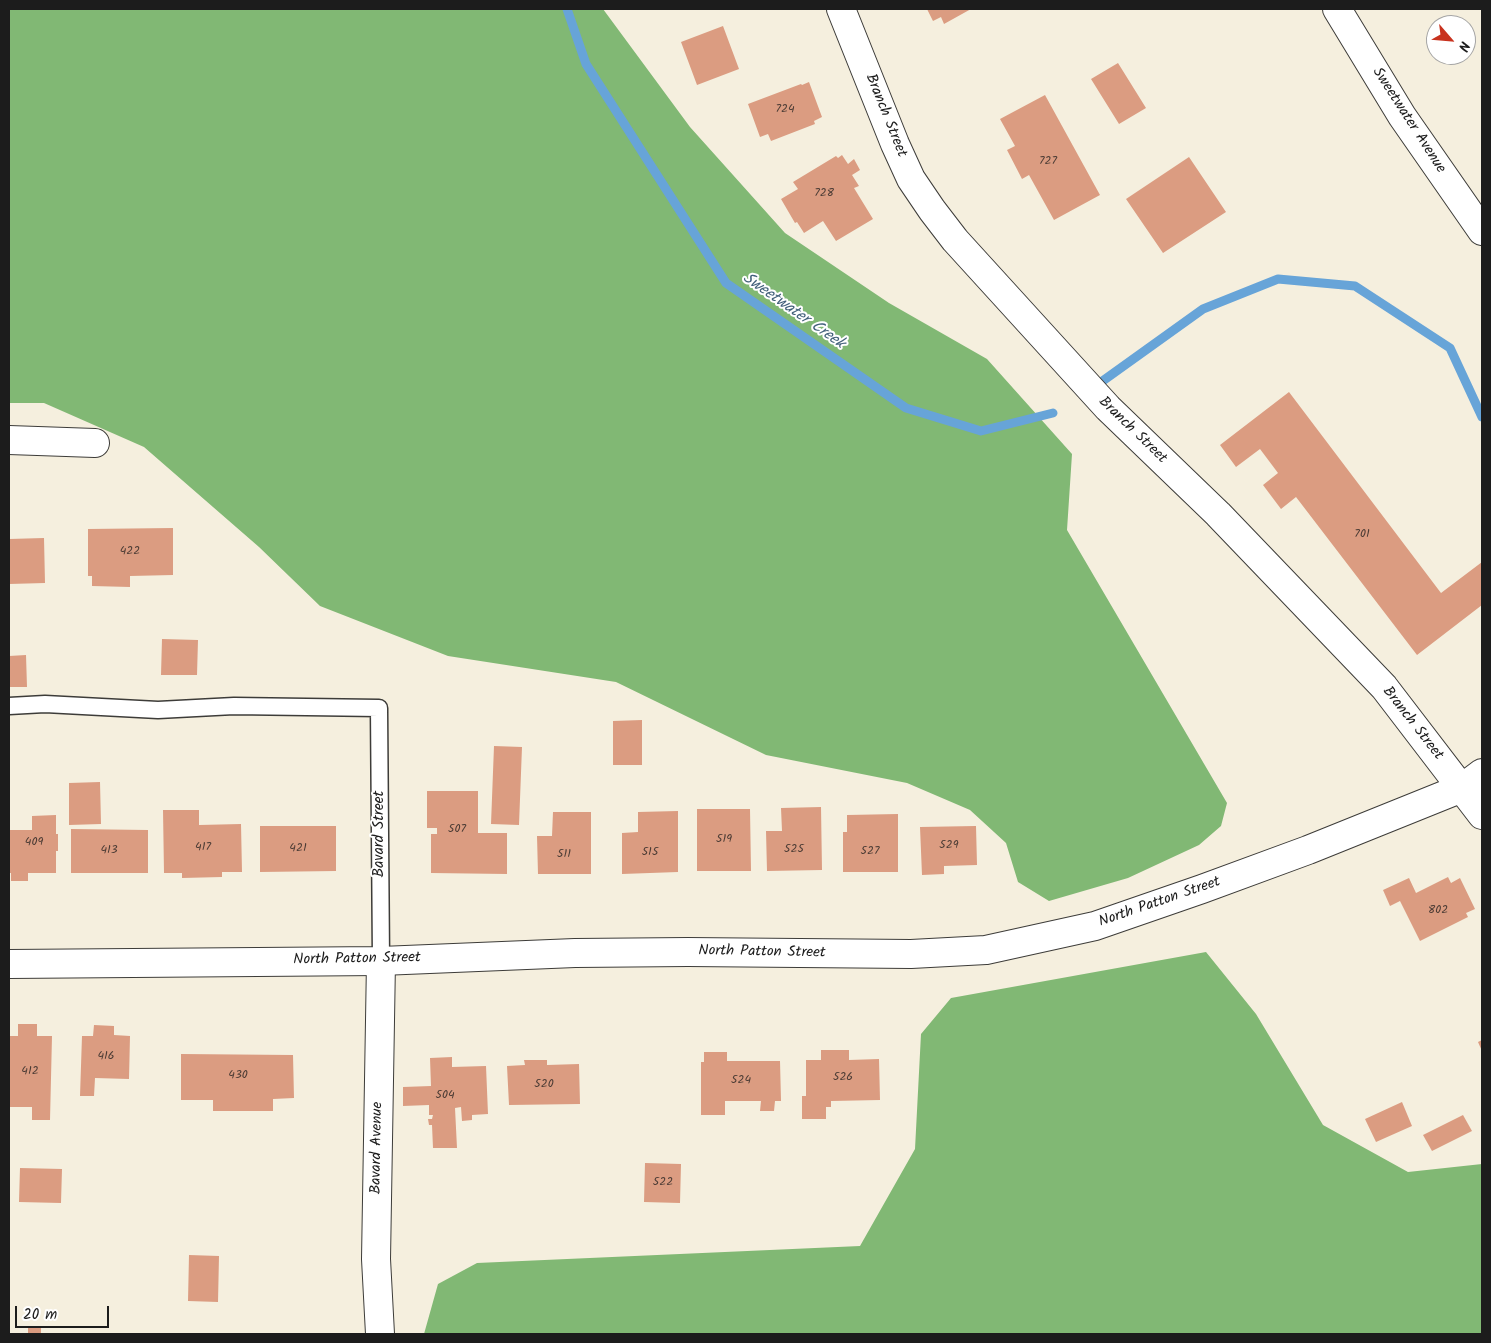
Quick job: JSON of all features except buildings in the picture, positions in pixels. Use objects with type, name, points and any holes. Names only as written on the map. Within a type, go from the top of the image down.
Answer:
[{"type":"street","name":"Branch Street","points":[[841,9],[911,178],[955,240],[1108,408],[1218,514],[1472,780],[1482,815]]},
{"type":"street","name":"Sweetwater Avenue","points":[[1337,9],[1402,116],[1481,227]]},
{"type":"street","points":[[9,440],[95,443]]},
{"type":"street","name":"North Patton Street","points":[[9,964],[381,961],[575,953],[911,954],[986,950],[1095,926],[1202,889],[1308,850],[1472,780]]},
{"type":"street","name":"Bavard Avenue","points":[[380,1334],[376,1260],[381,961]]},
{"type":"lane","name":"Bavard Street","points":[[9,706],[45,704],[158,710],[234,706],[380,708],[381,961]]},
{"type":"green space","points":[[9,9],[603,9],[690,127],[785,233],[889,303],[987,359],[1072,454],[1067,530],[1227,803],[1221,826],[1199,845],[1128,878],[1049,901],[1018,882],[1006,843],[970,810],[907,783],[766,755],[616,682],[448,656],[320,606],[259,547],[144,447],[44,403],[9,403]]},
{"type":"green space","points":[[1206,952],[1256,1014],[1323,1125],[1408,1172],[1482,1164],[1482,1334],[424,1334],[438,1284],[477,1263],[860,1246],[915,1149],[921,1034],[951,998]]},
{"type":"waterway","name":"Sweetwater Creek","points":[[567,9],[586,64],[726,283],[906,408],[981,431],[1053,413]]},
{"type":"waterway","name":"Sweetwater Creek","points":[[1097,385],[1203,309],[1278,279],[1355,286],[1450,348],[1482,417]]}]
